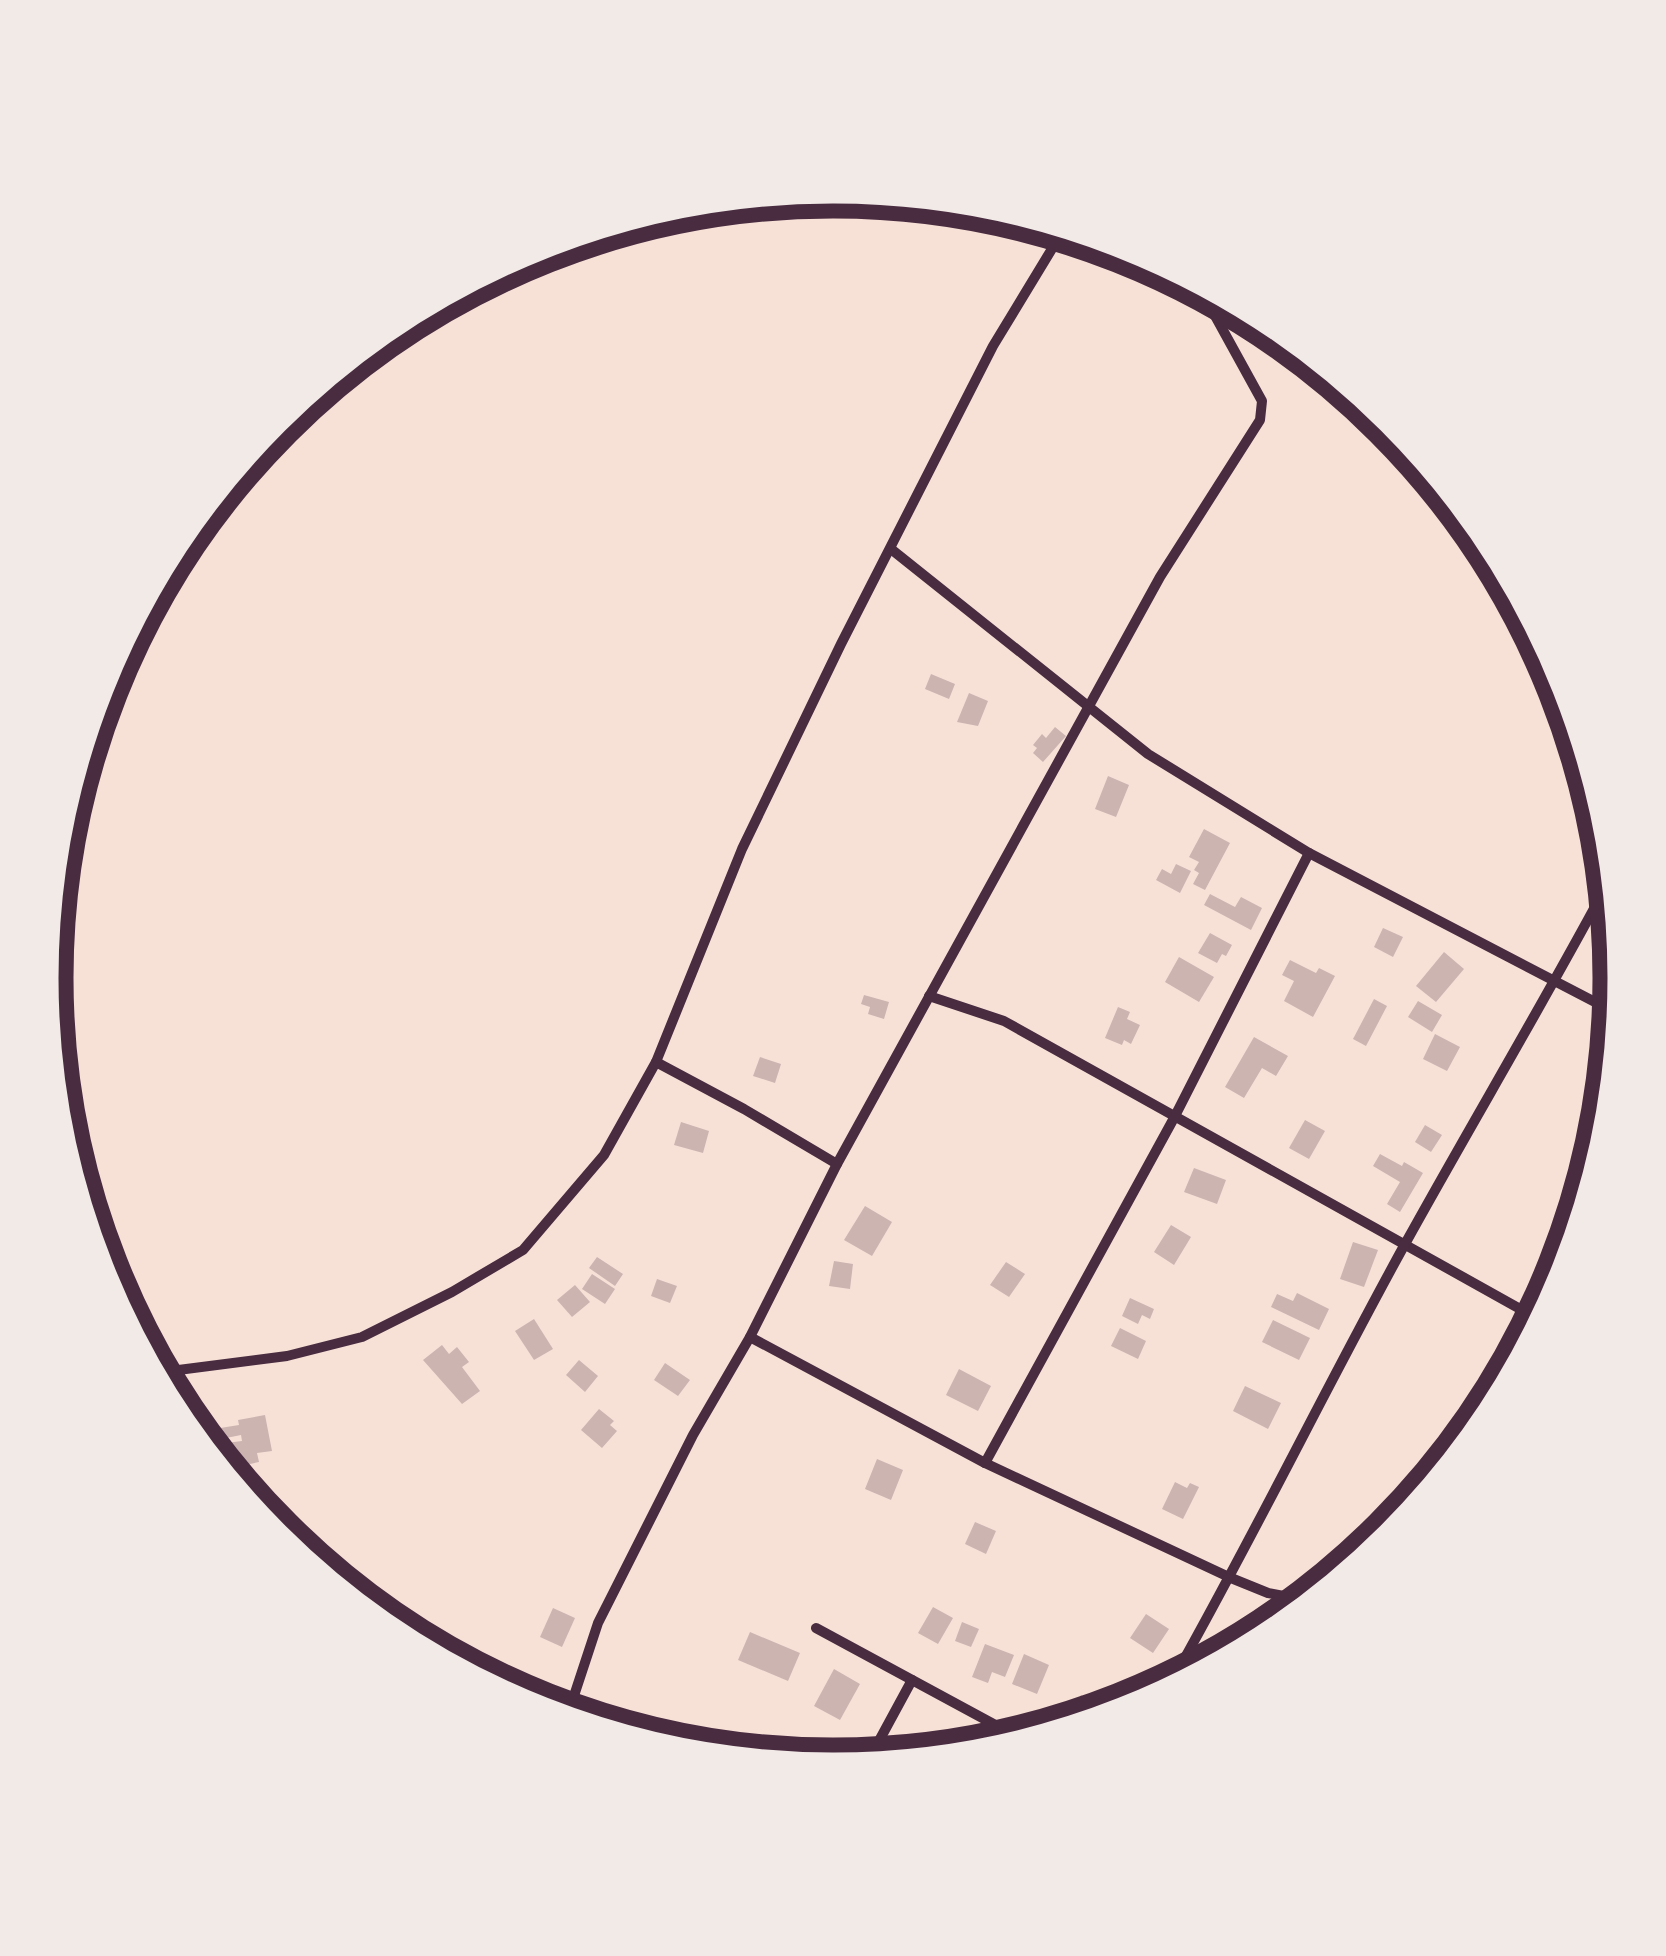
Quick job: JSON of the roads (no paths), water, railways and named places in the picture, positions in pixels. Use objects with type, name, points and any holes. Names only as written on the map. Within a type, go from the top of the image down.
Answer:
[{"type":"street","points":[[174,1371],[287,1356],[362,1336],[452,1292],[523,1250],[604,1154],[656,1062],[742,850],[841,644],[993,346],[1055,244]]},
{"type":"street","points":[[574,1700],[598,1623],[836,1164],[1160,577],[1260,420],[1262,401],[1212,311]]},
{"type":"street","points":[[891,549],[1148,754],[1309,853],[1599,1004]]},
{"type":"street","points":[[985,1463],[1174,1118],[1309,853]]},
{"type":"street","points":[[1185,1659],[1404,1246],[1596,906]]},
{"type":"street","points":[[929,996],[1004,1022],[1524,1311]]},
{"type":"street","points":[[656,1062],[836,1164]]},
{"type":"street","points":[[749,1337],[985,1463],[1231,1578],[1287,1597]]},
{"type":"street","points":[[816,1628],[998,1727]]},
{"type":"street","points":[[877,1743],[912,1680]]}]
